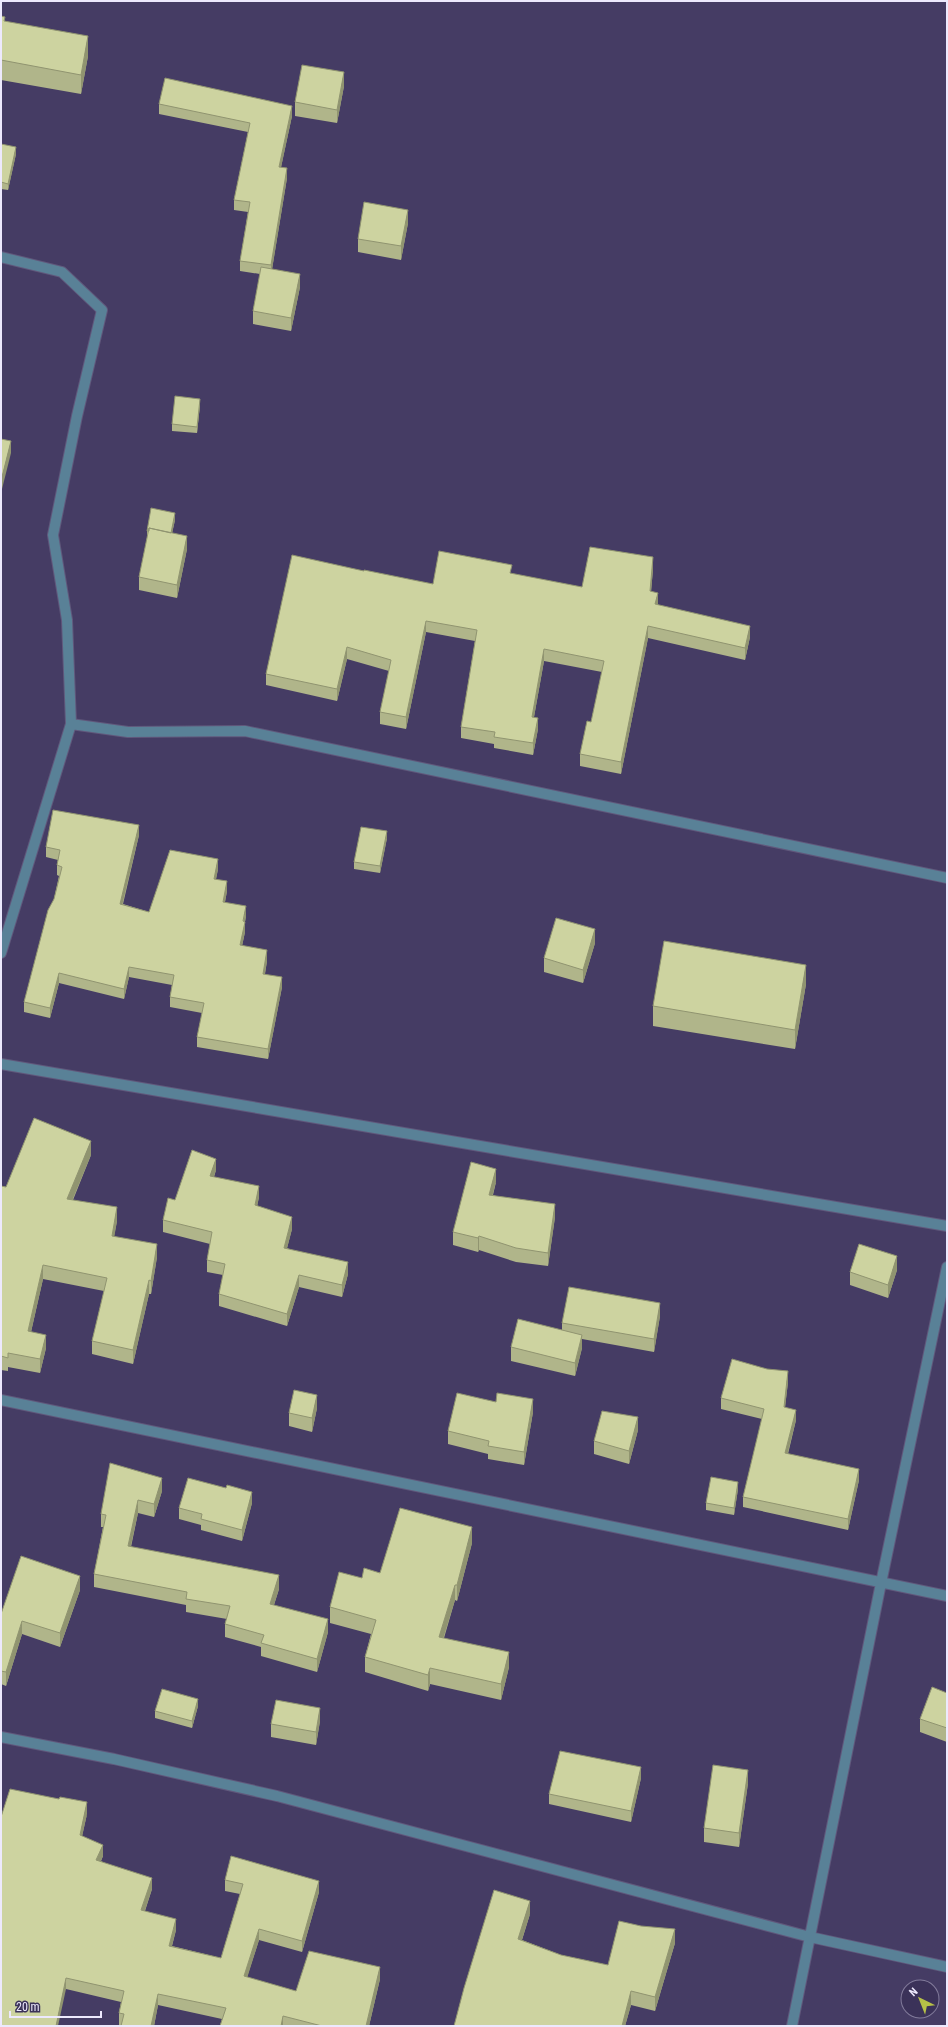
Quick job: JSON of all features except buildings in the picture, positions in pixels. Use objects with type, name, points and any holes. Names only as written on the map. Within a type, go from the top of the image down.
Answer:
[{"type":"street","points":[[1,258],[62,272],[102,310],[77,416],[53,535],[67,620],[71,724],[1,953]]},
{"type":"street","points":[[71,724],[128,732],[245,731],[947,878]]},
{"type":"street","points":[[1,1064],[947,1226]]},
{"type":"street","points":[[792,2026],[880,1583],[947,1267]]},
{"type":"street","points":[[1,1400],[947,1596]]},
{"type":"street","points":[[1,1738],[114,1759],[277,1796],[810,1937],[947,1967]]}]
